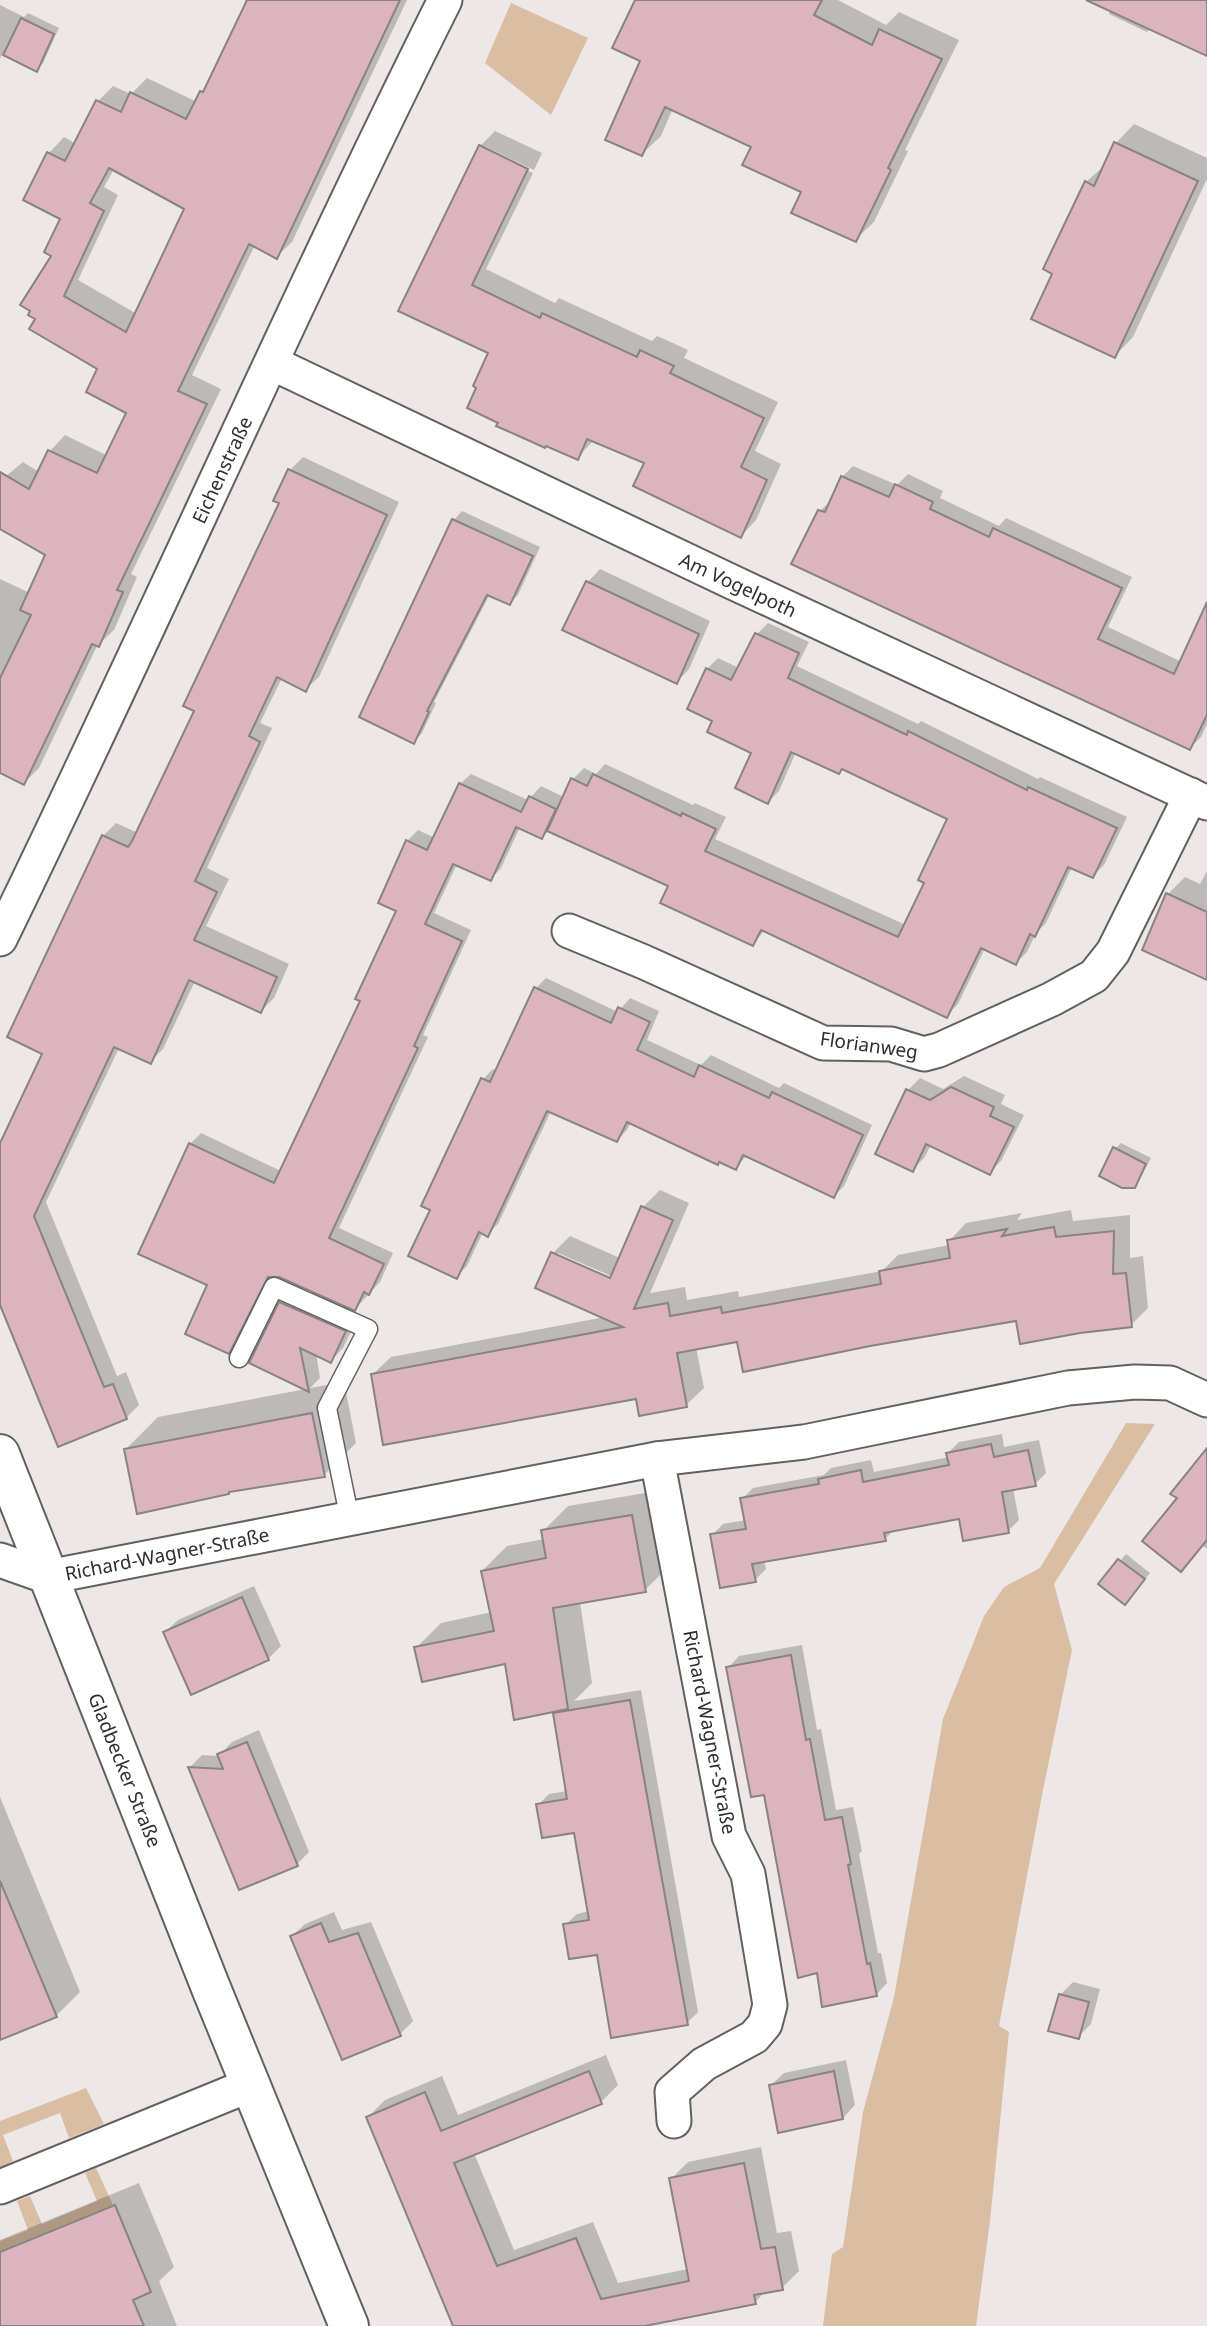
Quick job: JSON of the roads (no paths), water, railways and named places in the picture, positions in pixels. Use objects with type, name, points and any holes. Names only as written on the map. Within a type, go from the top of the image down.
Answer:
[{"type":"main road","name":"Gladbecker Straße","points":[[0,1454],[250,2085],[349,2326]]},
{"type":"street","name":"Eichenstraße","points":[[0,939],[71,795],[271,363],[445,0]]},
{"type":"street","name":"Am Vogelpoth","points":[[271,363],[730,582],[1199,799]]},
{"type":"street","name":"Florianweg","points":[[569,931],[644,961],[823,1043],[891,1044],[924,1054],[939,1050],[1040,1004],[1094,976],[1113,952],[1199,799]]},
{"type":"street","name":"Richard-Wagner-Straße","points":[[48,1577],[657,1460],[804,1442],[1068,1388],[1135,1382],[1170,1383],[1207,1400]]},
{"type":"street","name":"Richard-Wagner-Straße","points":[[657,1460],[729,1836],[748,1874],[770,2005],[765,2024],[754,2037],[704,2064],[672,2092],[674,2121]]},
{"type":"street","points":[[0,1560],[48,1577]]},
{"type":"street","points":[[0,2187],[250,2085]]},
{"type":"lane","points":[[239,1358],[274,1287],[368,1329],[327,1408],[350,1520]]}]
